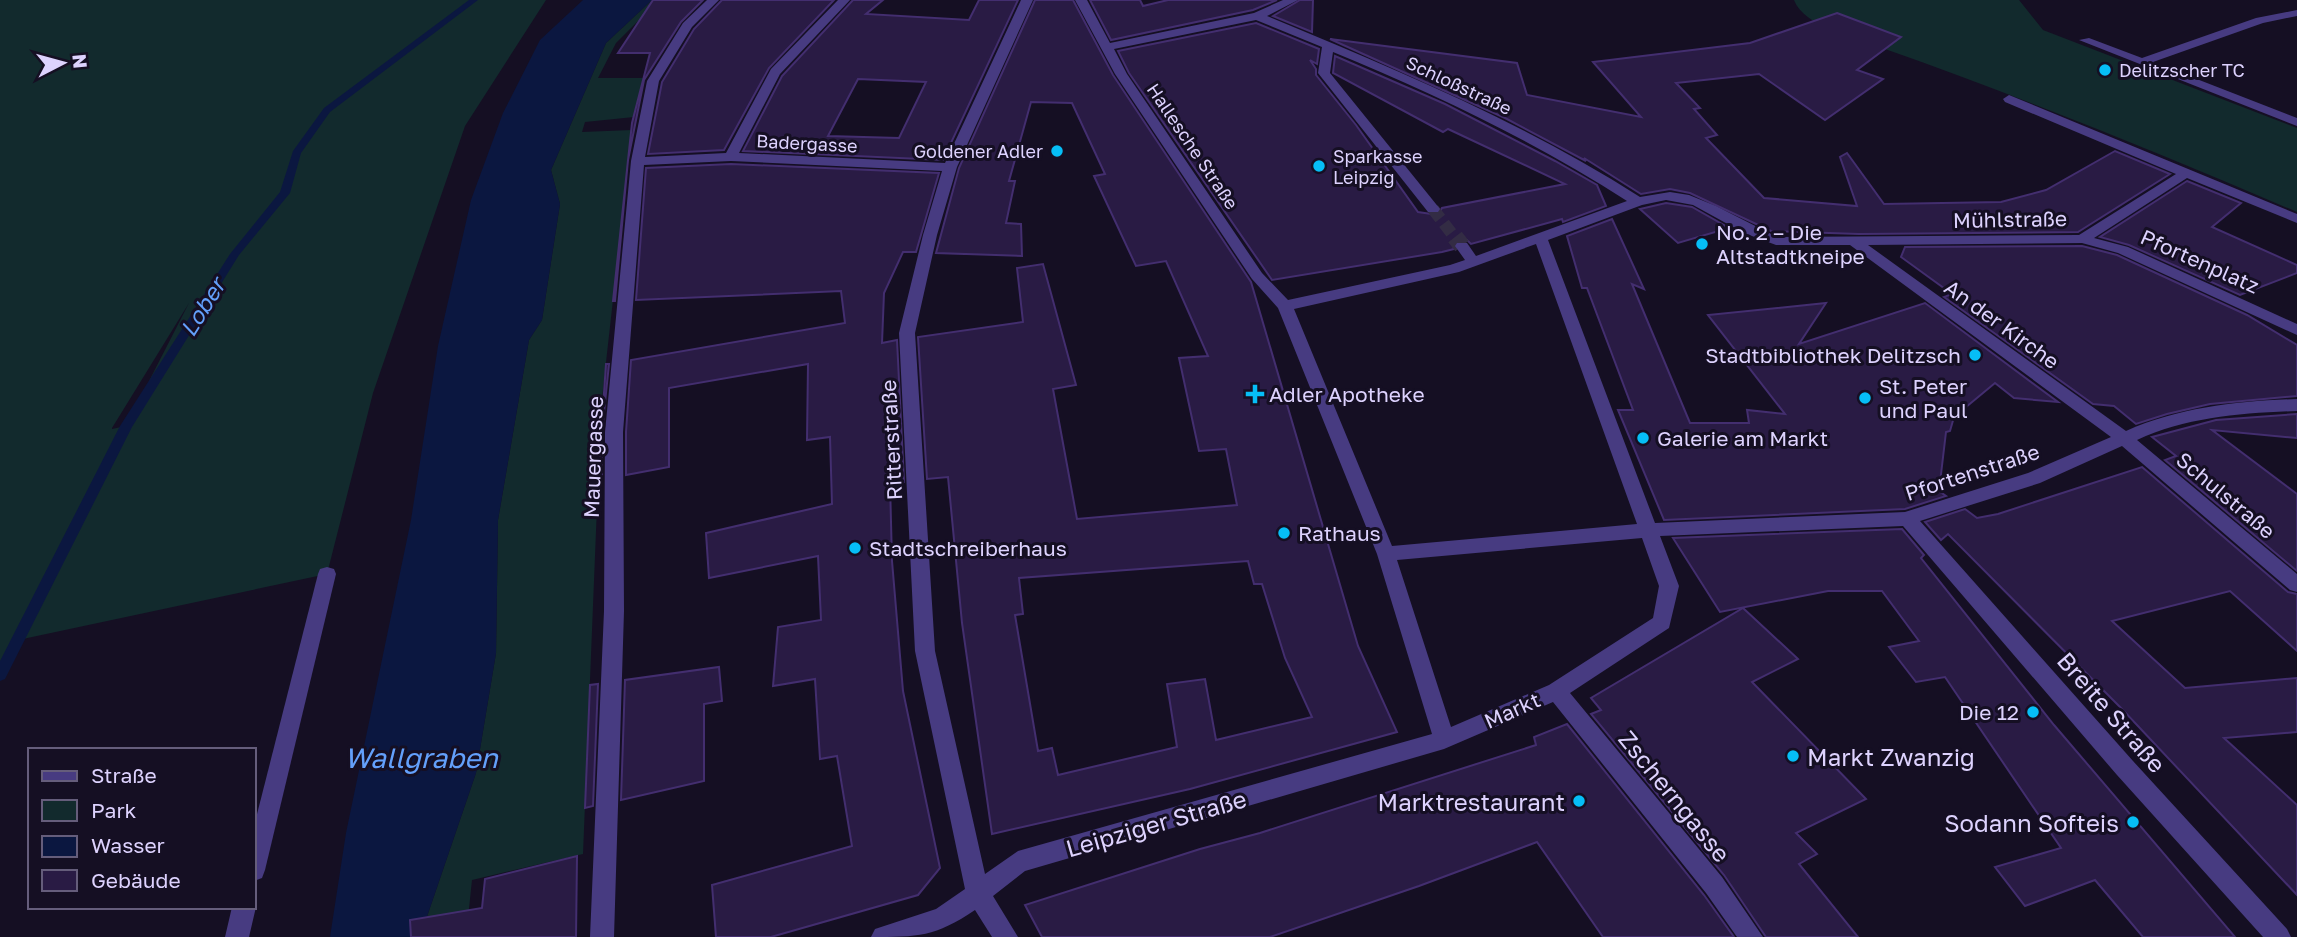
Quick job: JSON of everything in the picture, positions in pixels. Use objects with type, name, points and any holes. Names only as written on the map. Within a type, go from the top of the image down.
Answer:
[{"type":"street","name":"Mauergasse","points":[[602,937],[614,611],[614,432],[638,161],[653,81],[687,25],[713,0]]},
{"type":"street","name":"Badergasse","points":[[844,0],[775,72],[731,157],[950,167]]},
{"type":"street","name":"Ritterstraße","points":[[978,894],[925,650],[907,333],[930,235],[950,167],[1027,0]]},
{"type":"street","name":"Hallesche Straße","points":[[1081,0],[1121,74],[1257,276],[1285,306]]},
{"type":"street","points":[[1107,47],[1258,16],[1292,0]]},
{"type":"street","points":[[2142,62],[2260,20],[2297,13]]},
{"type":"street","name":"Schloßstraße","points":[[1258,16],[1511,128],[1586,166],[1638,202]]},
{"type":"street","points":[[2085,40],[2297,122]]},
{"type":"street","points":[[1328,45],[1324,74],[1433,209]]},
{"type":"street","points":[[2009,99],[2297,219]]},
{"type":"street","points":[[638,161],[731,157]]},
{"type":"street","name":"Mühlstraße","points":[[1855,242],[2082,239],[2188,172]]},
{"type":"street","points":[[1444,740],[1386,554],[1285,306],[1474,263],[1540,236],[1638,202],[1668,196],[1692,199],[1758,236],[1776,241],[1855,242]]},
{"type":"street","name":"Markt","points":[[1444,740],[1556,691],[1662,622],[1669,586],[1540,236]]},
{"type":"street","name":"Pfortenplatz","points":[[2082,239],[2123,250],[2297,330]]},
{"type":"street","name":"An der Kirche","points":[[1855,242],[2125,439]]},
{"type":"street","points":[[1462,247],[1474,263]]},
{"type":"street","name":"Pfortenstraße","points":[[1650,530],[1908,519],[1924,511],[2034,478],[2159,423],[2242,407],[2297,405]]},
{"type":"street","name":"Schulstraße","points":[[2125,439],[2297,585]]},
{"type":"street","name":"Breite Straße","points":[[1908,519],[2125,768],[2279,937]]},
{"type":"street","points":[[1386,554],[1650,530]]},
{"type":"street","points":[[256,862],[327,574]]},
{"type":"street","name":"Zscherngasse","points":[[1556,691],[1714,885],[1751,937]]},
{"type":"street","name":"Leipziger Straße","points":[[883,937],[943,918],[1018,862],[1444,740]]},
{"type":"street","points":[[978,894],[1006,937]]},
{"type":"street","points":[[237,937],[244,909]]},
{"type":"green space","points":[[0,0],[546,0],[465,126],[373,393],[327,574],[18,640],[0,675]],"holes":[[[189,303],[126,426],[112,429]]]},
{"type":"green space","points":[[652,0],[701,0],[649,10],[616,43],[598,78],[643,78],[634,117],[585,122],[582,132],[632,130],[601,407],[583,854],[472,880],[466,937],[420,937],[476,773],[496,653],[498,520],[529,340],[542,320],[560,204],[551,170],[606,43]]},
{"type":"green space","points":[[1794,0],[2019,0],[2043,30],[2297,128],[2297,212],[2041,107],[1834,31],[1809,18]]},
{"type":"water","name":"Wallgraben","points":[[583,0],[652,0],[606,43],[551,170],[560,204],[542,320],[529,340],[498,520],[496,653],[476,773],[420,937],[330,937],[346,833],[411,520],[438,346],[471,200],[503,113],[540,40]]},
{"type":"building","points":[[653,0],[703,0],[681,22],[644,80],[628,159],[632,123],[650,53],[618,53]]},
{"type":"building","points":[[722,0],[834,0],[769,68],[724,150],[648,154],[662,82],[694,29]]},
{"type":"building","points":[[853,0],[883,0],[866,14],[969,20],[979,0],[1018,0],[943,160],[743,151],[782,76]],"holes":[[[858,79],[926,82],[899,138],[828,136]]]},
{"type":"building","points":[[1035,0],[1073,0],[1113,75],[1251,282],[1358,646],[1397,732],[1190,789],[992,834],[962,623],[948,477],[927,479],[918,337],[1023,322],[1017,268],[1043,264],[1076,385],[1053,389],[1077,519],[1237,505],[1226,449],[1199,451],[1179,358],[1208,356],[1166,261],[1136,266],[1094,176],[1105,174],[1072,103],[1031,102],[1009,181],[1015,181],[1006,223],[1021,224],[1022,256],[936,253],[959,168]],"holes":[[[1248,561],[1254,584],[1262,584],[1285,658],[1312,717],[1216,740],[1205,679],[1167,684],[1177,747],[1058,775],[1052,748],[1038,751],[1015,615],[1023,614],[1019,578]]]},
{"type":"building","points":[[1090,0],[1140,0],[1143,6],[1168,0],[1277,0],[1253,10],[1111,40]]},
{"type":"building","points":[[1300,0],[1313,0],[1312,32],[1273,16]]},
{"type":"building","points":[[1837,13],[1901,37],[1857,70],[1883,79],[1825,120],[1759,74],[1676,83],[1700,108],[1694,109],[1717,135],[1706,138],[1764,198],[1857,206],[1840,157],[1847,153],[1884,204],[2001,202],[2046,190],[2115,151],[2170,174],[2078,232],[1859,234],[1771,231],[1690,193],[1670,189],[1641,194],[1584,158],[1586,161],[1505,118],[1330,39],[1517,63],[1527,95],[1641,117],[1593,62],[1750,43]]},
{"type":"building","points":[[1256,23],[1319,49],[1317,64],[1310,60],[1316,69],[1316,75],[1356,125],[1418,212],[1438,215],[1442,208],[1565,184],[1448,129],[1443,132],[1333,73],[1335,56],[1445,104],[1555,161],[1597,185],[1606,206],[1563,222],[1562,219],[1471,244],[1467,240],[1457,240],[1453,245],[1454,249],[1442,252],[1272,280],[1129,73],[1118,51]]},
{"type":"building","points":[[628,163],[615,301],[613,301]]},
{"type":"building","points":[[731,164],[939,173],[916,252],[903,252],[884,293],[882,343],[897,340],[904,482],[890,483],[892,561],[903,691],[940,868],[918,895],[771,937],[716,937],[712,885],[852,846],[837,756],[820,759],[815,679],[773,686],[778,627],[821,620],[818,556],[709,578],[706,533],[832,504],[830,437],[807,440],[808,364],[669,388],[669,467],[626,475],[631,360],[845,323],[841,291],[636,300],[646,168]]},
{"type":"building","points":[[2187,181],[2241,203],[2212,227],[2297,265],[2297,273],[2240,295],[2129,245],[2100,237]]},
{"type":"building","points":[[1666,203],[1692,207],[1729,228],[1678,243],[1640,209]]},
{"type":"building","points":[[1612,219],[1644,289],[1632,284],[1690,423],[1749,423],[1747,410],[1785,414],[1708,315],[1826,303],[1799,344],[1925,303],[2058,402],[2014,398],[1995,383],[1954,417],[1950,431],[1946,432],[1939,491],[1946,496],[1905,509],[1664,520],[1618,410],[1633,410],[1587,288],[1582,288],[1567,236]]},
{"type":"building","points":[[2082,246],[2117,255],[2247,315],[2297,345],[2297,396],[2210,404],[2136,424],[2114,406],[2093,404],[1944,297],[1952,294],[1901,257],[1905,247]]},
{"type":"building","points":[[606,364],[609,364],[602,432],[602,479],[598,479]]},
{"type":"building","points":[[2297,414],[2297,438],[2212,430],[2297,494],[2297,571],[2165,460],[2176,456],[2152,437],[2216,420]]},
{"type":"building","points":[[2142,467],[2288,592],[2297,594],[2297,651],[2230,591],[2112,621],[2185,688],[2297,678],[2297,732],[2224,738],[2297,805],[2297,895],[2121,708],[1948,534],[1941,540],[1925,522],[1965,509],[1977,518],[1998,514]]},
{"type":"building","points":[[1902,529],[1924,555],[1921,558],[2054,725],[2235,937],[2143,937],[2095,880],[2025,906],[1995,867],[2061,848],[1945,677],[1916,682],[1889,647],[1919,641],[1882,591],[1828,591],[1720,612],[1673,538]]},
{"type":"building","points":[[1743,608],[1798,659],[1752,682],[1866,799],[1796,833],[1817,854],[1799,864],[1858,937],[1766,937],[1724,875],[1591,714],[1601,710],[1591,698]]},
{"type":"building","points":[[719,667],[722,701],[704,704],[704,781],[621,800],[625,680]]},
{"type":"building","points":[[598,684],[593,806],[585,808],[590,685]]},
{"type":"building","points":[[1567,724],[1704,895],[1734,937],[1603,937],[1537,842],[1270,937],[1042,937],[1025,905],[1536,745],[1534,737]]},
{"type":"building","points":[[577,856],[576,937],[411,937],[410,920],[482,908],[485,879]]},
{"type":"waterway","name":"Lober","points":[[0,675],[126,426],[235,254],[285,193],[296,153],[327,110],[474,0]]},
{"type":"tunnel","points":[[1433,209],[1456,239]]},
{"type":"tunnel","points":[[1455,237],[1462,246]]},
{"type":"place","name":"Delitzscher TC","points":[[2105,70]]},
{"type":"place","name":"Goldener Adler","points":[[1057,151]]},
{"type":"place","name":"Sparkasse Leipzig","points":[[1319,166]]},
{"type":"place","name":"No. 2 – Die Altstadtkneipe","points":[[1702,244]]},
{"type":"place","name":"Stadtbibliothek Delitzsch","points":[[1975,355]]},
{"type":"place","name":"Adler Apotheke","points":[[1255,394]]},
{"type":"place","name":"St. Peter und Paul","points":[[1865,398]]},
{"type":"place","name":"Galerie am Markt","points":[[1643,438]]},
{"type":"place","name":"Rathaus","points":[[1284,533]]},
{"type":"place","name":"Stadtschreiberhaus","points":[[855,548]]},
{"type":"place","name":"Die 12","points":[[2033,712]]},
{"type":"place","name":"Markt Zwanzig","points":[[1793,756]]},
{"type":"place","name":"Marktrestaurant","points":[[1579,801]]},
{"type":"place","name":"Sodann Softeis","points":[[2133,822]]}]
